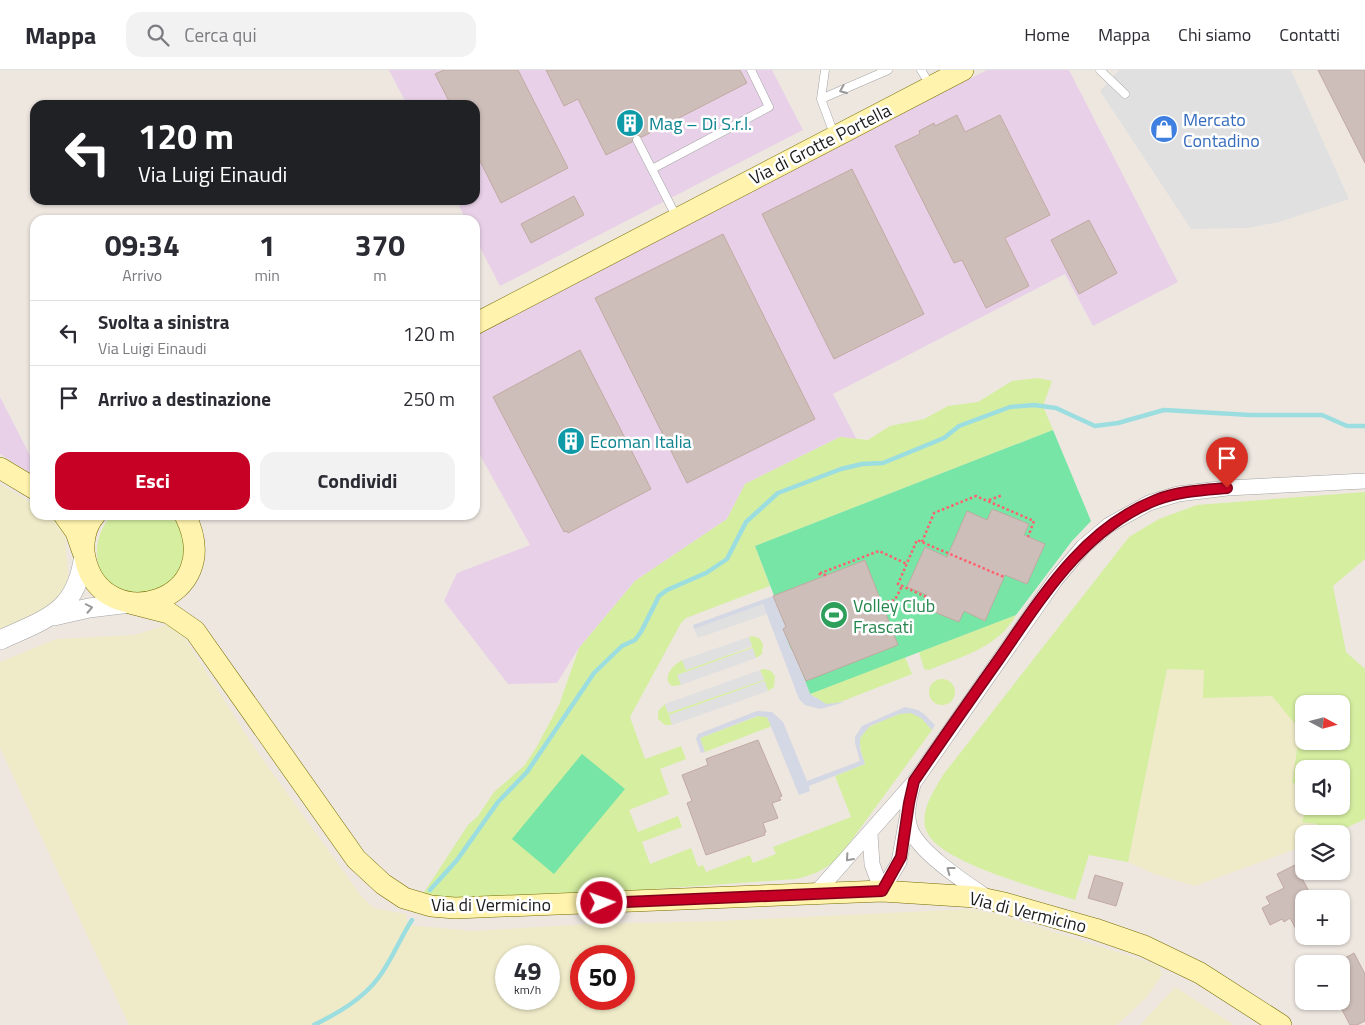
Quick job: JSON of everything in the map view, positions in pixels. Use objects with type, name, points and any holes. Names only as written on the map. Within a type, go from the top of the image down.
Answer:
[{"type":"main road","name":"Via di Grotte Portella","points":[[480,321],[835,137],[926,78],[963,70]]},
{"type":"main road","points":[[0,468],[30,486]]},
{"type":"main road","points":[[68,520],[76,532],[84,554]]},
{"type":"main road","points":[[84,554],[85,536],[93,520]]},
{"type":"main road","points":[[130,603],[146,603],[161,599],[174,591],[185,580],[193,564],[195,547],[192,530],[187,520]]},
{"type":"main road","name":"Via di Vermicino","points":[[84,554],[90,575],[99,587],[113,597],[169,613],[195,631]]},
{"type":"main road","name":"Via di Vermicino","points":[[185,580],[187,608],[195,631],[347,848],[378,880],[393,892],[410,900],[431,906],[455,908],[882,891],[989,899],[1103,931],[1144,946],[1200,974],[1281,1025]]},
{"type":"street","points":[[816,893],[870,834],[914,781],[1056,579],[1083,547],[1109,526],[1149,503],[1178,494],[1227,488],[1365,481]]},
{"type":"street","points":[[48,618],[64,606],[74,592],[80,578],[84,554]]},
{"type":"street","points":[[0,640],[48,618],[89,608],[130,603]]},
{"type":"street","points":[[882,891],[901,857],[914,781]]},
{"type":"street","points":[[908,811],[910,828],[926,850],[940,863],[989,899]]},
{"type":"street","points":[[870,834],[872,868],[882,891]]},
{"type":"lane","points":[[652,169],[770,107],[751,70]]},
{"type":"lane","points":[[825,70],[821,99],[835,137]]},
{"type":"lane","points":[[821,99],[888,70]]},
{"type":"lane","points":[[1100,70],[1125,94]]},
{"type":"lane","points":[[637,140],[677,218]]},
{"type":"path","points":[[987,501],[1003,495]]},
{"type":"path","points":[[922,542],[934,513],[976,496],[1034,521],[1028,537]]},
{"type":"path","points":[[926,597],[898,584],[917,540],[1004,577]]},
{"type":"path","points":[[826,575],[818,574],[879,551],[907,564]]},
{"type":"path","points":[[882,602],[896,600],[902,586]]},
{"type":"shaded area","points":[[389,70],[772,70],[803,130],[500,286],[480,248],[480,215],[464,215],[458,205],[480,205],[480,100],[404,100]]},
{"type":"shaded area","points":[[987,70],[1069,70],[1178,282],[1093,326],[1065,274],[833,394],[857,440],[840,437],[745,484],[727,519],[635,581],[579,648],[557,683],[508,684],[444,601],[457,573],[530,545],[480,455],[480,332]]},
{"type":"shaded area","points":[[1119,70],[1291,70],[1349,199],[1279,222],[1248,228],[1191,229],[1100,91]]},
{"type":"shaded area","points":[[0,397],[30,455],[30,473],[0,454]]},
{"type":"shaded area","points":[[0,484],[30,502],[30,520],[58,520],[65,533],[69,587],[66,599],[0,631]]},
{"type":"shaded area","points":[[773,596],[786,627],[783,629],[791,650],[793,649],[810,694],[826,704],[845,702],[820,709],[805,705],[799,699],[763,604],[694,629],[693,625]]},
{"type":"shaded area","points":[[763,604],[767,614],[698,638],[694,629]]},
{"type":"shaded area","points":[[170,624],[184,637],[254,747],[362,897],[374,908],[406,914],[408,925],[473,931],[587,924],[722,921],[969,909],[998,914],[1158,965],[1162,975],[1147,997],[1117,1025],[129,1025],[0,748],[0,662],[56,639],[134,635]]},
{"type":"shaded area","points":[[749,637],[752,646],[686,670],[682,660]]},
{"type":"shaded area","points":[[753,648],[756,658],[681,685],[677,675]]},
{"type":"shaded area","points":[[1167,669],[1204,670],[1204,698],[1272,696],[1295,724],[1295,750],[1297,750],[1292,783],[1295,783],[1295,815],[1304,815],[1302,821],[1318,825],[1295,825],[1295,849],[1195,886],[1154,874],[1128,862]]},
{"type":"shaded area","points":[[760,670],[764,680],[668,713],[665,704]]},
{"type":"shaded area","points":[[765,681],[768,691],[672,725],[669,715]]},
{"type":"shaded area","points":[[905,707],[918,710],[924,714],[935,725],[932,730],[921,718],[911,713],[899,714],[870,726],[860,738],[860,749],[865,764],[809,786],[810,791],[799,795],[767,717],[757,716],[700,738],[705,752],[701,753],[696,739],[698,734],[757,711],[772,712],[783,722],[807,781],[860,761],[855,737],[862,726]]},
{"type":"shaded area","points":[[1175,987],[1234,1025],[1140,1025]]},
{"type":"green space","points":[[1038,378],[1052,381],[1043,406],[1053,430],[755,546],[770,586],[686,618],[681,623],[630,717],[645,759],[681,746],[686,759],[660,769],[669,794],[629,810],[638,832],[678,816],[682,827],[642,842],[650,864],[691,848],[698,867],[703,865],[706,872],[750,855],[753,863],[776,854],[773,847],[851,817],[835,776],[865,764],[860,746],[862,734],[866,729],[899,714],[908,713],[920,717],[932,730],[835,861],[820,871],[796,879],[542,897],[440,898],[423,894],[468,825],[478,816],[494,792],[524,766],[536,748],[559,705],[579,648],[635,581],[727,519],[745,484],[840,437],[868,440],[890,426],[924,419],[948,406],[978,402],[1012,381]]},
{"type":"green space","points":[[1053,430],[1091,521],[1072,541],[1016,615],[810,694],[783,629],[786,627],[755,546]]},
{"type":"green space","points":[[1365,492],[1365,559],[1333,586],[1346,652],[1365,669],[1365,819],[1350,826],[1318,825],[1302,822],[1304,815],[1350,815],[1350,760],[1295,760],[1297,750],[1350,750],[1350,695],[1295,695],[1295,724],[1272,696],[1203,698],[1204,670],[1167,669],[1128,862],[1089,855],[1075,900],[994,874],[951,854],[936,843],[927,832],[924,817],[928,802],[943,775],[1129,537],[1159,519],[1197,505]]},
{"type":"green space","points":[[108,520],[174,520],[185,541],[185,557],[176,578],[156,593],[125,593],[113,587],[105,579],[97,558],[97,546]]},
{"type":"green space","points":[[1016,615],[999,636],[978,650],[929,670],[924,669],[919,652]]},
{"type":"green space","points":[[749,637],[759,638],[763,644],[762,654],[756,658],[752,648],[678,675],[681,685],[672,686],[668,682],[669,672],[682,660],[686,670],[752,647]]},
{"type":"green space","points":[[905,657],[912,674],[835,704],[826,704],[810,694]]},
{"type":"green space","points":[[760,670],[771,671],[775,676],[774,687],[768,691],[764,681],[669,715],[672,725],[665,725],[658,719],[658,711],[665,704],[668,713],[764,679]]},
{"type":"green space","points":[[942,679],[951,683],[955,692],[951,701],[942,705],[933,701],[929,692],[933,683]]},
{"type":"green space","points":[[761,715],[767,717],[772,726],[705,752],[700,738]]},
{"type":"green space","points":[[582,754],[625,789],[554,874],[512,839]]},
{"type":"green space","points":[[1295,763],[1295,783],[1292,783]]},
{"type":"building","points":[[444,70],[518,70],[568,168],[501,203],[480,161],[480,100],[448,100],[435,74]]},
{"type":"building","name":"Mag – Di S.r.l.","points":[[546,70],[740,70],[747,83],[642,137],[635,135],[632,142],[606,155],[578,99],[564,106]]},
{"type":"building","points":[[1318,70],[1365,70],[1365,163]]},
{"type":"building","points":[[957,115],[965,132],[1000,115],[1050,215],[1005,238],[1029,286],[986,308],[962,260],[954,263],[895,146],[920,134],[919,131],[934,123],[935,126]]},
{"type":"building","points":[[852,169],[924,314],[834,359],[762,214]]},
{"type":"building","points":[[574,196],[584,215],[531,243],[521,224]]},
{"type":"building","points":[[1089,220],[1117,273],[1079,294],[1051,240]]},
{"type":"building","points":[[723,234],[815,419],[687,483],[595,298]]},
{"type":"building","name":"Ecoman Italia","points":[[580,350],[651,489],[568,533],[567,531],[564,532],[493,397]]},
{"type":"building","points":[[992,509],[1029,524],[1024,535],[1045,544],[1027,584],[1005,575],[985,621],[964,611],[959,622],[922,607],[927,595],[907,587],[925,547],[947,557],[967,511],[987,520]]},
{"type":"building","name":"Volley Club Frascati","points":[[865,560],[898,645],[806,681],[783,629],[786,627],[773,596]]},
{"type":"building","points":[[758,740],[782,796],[779,797],[781,800],[772,803],[778,818],[763,823],[765,835],[706,855],[687,803],[692,801],[682,775],[708,765],[706,759]]},
{"type":"building","points":[[1295,865],[1295,880],[1303,880],[1308,890],[1295,890],[1295,927],[1290,918],[1284,922],[1282,919],[1270,925],[1262,908],[1270,904],[1266,897],[1284,888],[1277,874]]},
{"type":"building","points":[[1095,875],[1123,883],[1116,906],[1088,898]]},
{"type":"building","points":[[1354,953],[1365,974],[1365,1021],[1357,1025],[1350,1025],[1342,1010],[1350,1010],[1350,955]]},
{"type":"waterway","points":[[430,890],[457,860],[498,802],[527,772],[594,673],[622,646],[635,640],[659,596],[667,590],[706,573],[727,559],[746,522],[778,493],[841,469],[862,464],[883,463],[944,438],[959,426],[1010,407],[1034,405],[1056,408],[1095,426],[1118,423],[1164,410],[1250,415],[1322,415],[1347,426],[1365,426]]},
{"type":"waterway","points":[[314,1025],[349,1005],[373,985],[388,963],[412,920]]},
{"type":"place","name":"Mag – Di S.r.l.","points":[[630,123]]},
{"type":"place","name":"Mercato Contadino","points":[[1164,129]]},
{"type":"place","name":"Ecoman Italia","points":[[571,441]]},
{"type":"place","name":"Volley Club Frascati","points":[[834,615]]},
{"type":"route","points":[[602,903],[882,891],[901,857],[914,781],[1024,622],[1070,561],[1083,547],[1109,526],[1149,503],[1178,494],[1227,488]]}]
